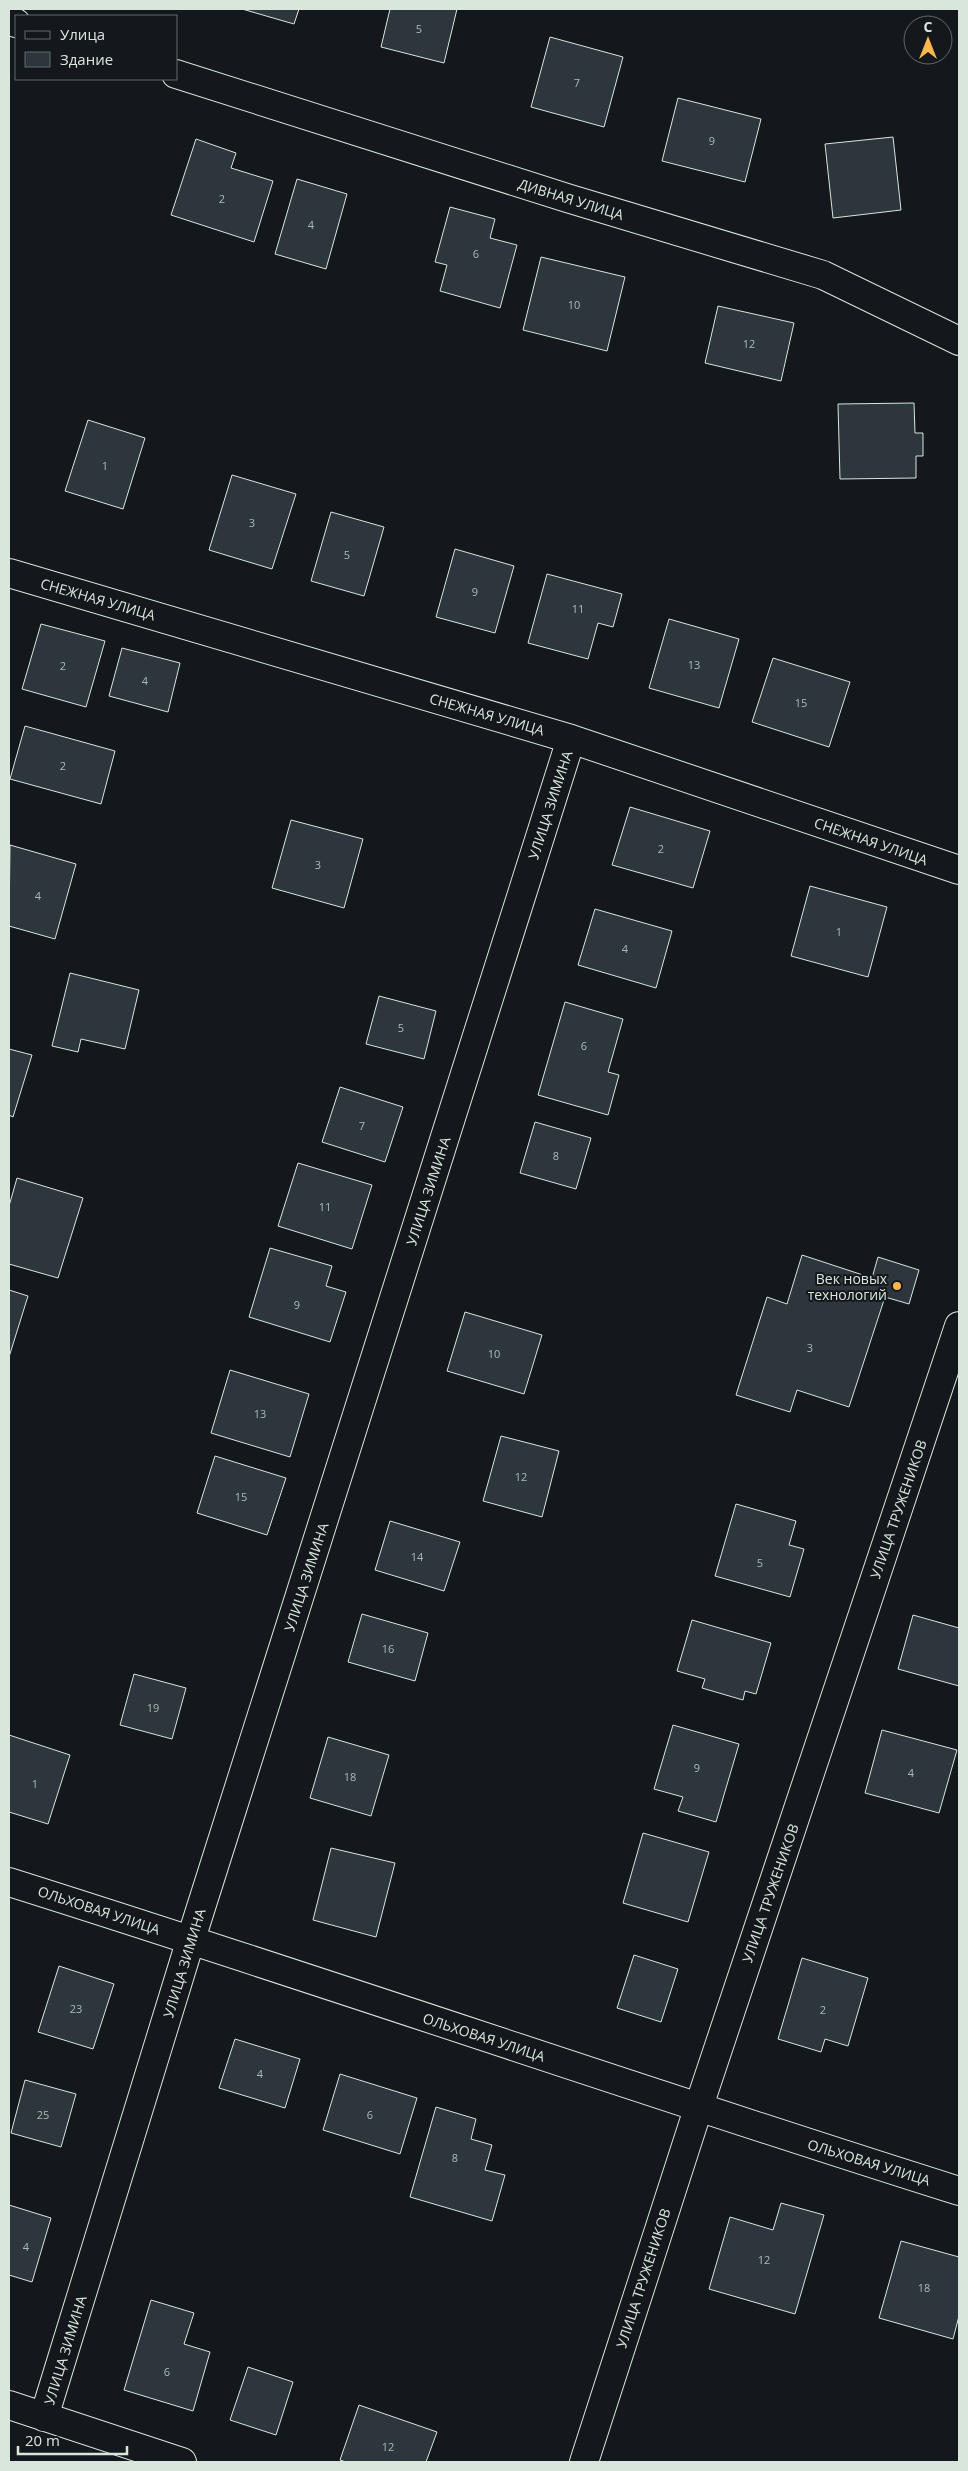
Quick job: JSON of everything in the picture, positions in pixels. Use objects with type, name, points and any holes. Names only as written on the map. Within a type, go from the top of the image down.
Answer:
[{"type":"street","name":"ДИВНАЯ УЛИЦА","points":[[178,75],[567,198],[823,275],[959,341]]},
{"type":"street","name":"СНЕЖНАЯ УЛИЦА","points":[[9,573],[571,739],[959,870]]},
{"type":"street","name":"УЛИЦА ЗИМИНА","points":[[44,2417],[191,1939],[571,739]]},
{"type":"street","name":"УЛИЦА ТРУЖЕНИКОВ","points":[[584,2462],[698,2109],[959,1326]]},
{"type":"street","name":"ОЛЬХОВАЯ УЛИЦА","points":[[9,1882],[191,1939],[698,2109],[959,2191]]},
{"type":"street","points":[[9,2405],[182,2462]]},
{"type":"building","points":[[242,9],[299,9],[294,24]]},
{"type":"building","points":[[390,9],[457,9],[444,63],[381,47]]},
{"type":"building","points":[[550,37],[623,57],[604,127],[531,107]]},
{"type":"building","points":[[678,98],[761,119],[745,182],[662,161]]},
{"type":"building","points":[[893,137],[901,210],[833,218],[825,144]]},
{"type":"building","points":[[196,139],[236,153],[231,168],[273,181],[254,242],[171,215]]},
{"type":"building","points":[[297,179],[347,194],[326,269],[275,254]]},
{"type":"building","points":[[450,207],[495,219],[490,238],[517,245],[500,308],[440,291],[447,265],[435,262]]},
{"type":"building","points":[[541,257],[625,277],[607,351],[523,330]]},
{"type":"building","points":[[718,306],[794,323],[781,381],[705,363]]},
{"type":"building","points":[[914,403],[915,433],[923,433],[923,456],[916,456],[916,478],[840,479],[838,404]]},
{"type":"building","points":[[88,420],[145,438],[123,509],[65,491]]},
{"type":"building","points":[[232,475],[296,494],[272,569],[209,550]]},
{"type":"building","points":[[331,512],[384,527],[364,596],[311,581]]},
{"type":"building","points":[[455,549],[514,566],[495,633],[436,617]]},
{"type":"building","points":[[547,574],[622,594],[613,627],[598,623],[588,659],[528,643]]},
{"type":"building","points":[[669,619],[739,639],[719,708],[649,688]]},
{"type":"building","points":[[41,624],[105,641],[86,707],[22,689]]},
{"type":"building","points":[[122,648],[180,663],[168,712],[109,696]]},
{"type":"building","points":[[773,658],[850,682],[829,747],[752,722]]},
{"type":"building","points":[[25,726],[115,751],[101,804],[10,779]]},
{"type":"building","points":[[630,807],[710,831],[693,888],[612,865]]},
{"type":"building","points":[[291,820],[363,839],[344,908],[272,888]]},
{"type":"building","points":[[10,845],[76,864],[55,939],[9,926]]},
{"type":"building","points":[[810,886],[887,907],[868,977],[791,956]]},
{"type":"building","points":[[595,909],[672,931],[656,988],[578,965]]},
{"type":"building","points":[[70,973],[139,990],[125,1049],[81,1039],[78,1052],[52,1046]]},
{"type":"building","points":[[379,996],[436,1011],[424,1059],[366,1044]]},
{"type":"building","points":[[565,1002],[623,1019],[608,1072],[619,1075],[608,1115],[538,1095]]},
{"type":"building","points":[[9,1049],[32,1055],[13,1117],[9,1115]]},
{"type":"building","points":[[340,1087],[403,1107],[385,1162],[322,1142]]},
{"type":"building","points":[[535,1122],[591,1138],[576,1189],[520,1173]]},
{"type":"building","points":[[298,1163],[372,1185],[352,1249],[278,1226]]},
{"type":"building","points":[[17,1178],[83,1198],[58,1278],[9,1264],[9,1206]]},
{"type":"building","points":[[270,1248],[332,1266],[326,1286],[346,1292],[330,1342],[249,1317]]},
{"type":"building","points":[[802,1255],[872,1278],[878,1257],[919,1270],[909,1304],[885,1297],[849,1407],[797,1390],[790,1412],[736,1395],[767,1297],[787,1304]]},
{"type":"building","points":[[9,1290],[28,1296],[9,1357]]},
{"type":"building","points":[[465,1312],[542,1335],[524,1394],[447,1371]]},
{"type":"building","points":[[230,1370],[309,1394],[290,1457],[211,1433]]},
{"type":"building","points":[[501,1436],[559,1451],[542,1517],[483,1501]]},
{"type":"building","points":[[215,1456],[286,1478],[267,1535],[197,1513]]},
{"type":"building","points":[[736,1504],[796,1521],[789,1545],[804,1549],[790,1597],[715,1576]]},
{"type":"building","points":[[390,1521],[460,1542],[444,1591],[375,1570]]},
{"type":"building","points":[[362,1614],[428,1633],[415,1681],[348,1662]]},
{"type":"building","points":[[913,1615],[959,1628],[959,1686],[898,1669]]},
{"type":"building","points":[[692,1620],[771,1643],[756,1694],[745,1691],[743,1700],[702,1688],[705,1679],[677,1671]]},
{"type":"building","points":[[134,1674],[186,1688],[172,1739],[120,1725]]},
{"type":"building","points":[[673,1725],[739,1744],[716,1822],[678,1811],[683,1797],[654,1789]]},
{"type":"building","points":[[882,1730],[957,1750],[939,1813],[865,1793]]},
{"type":"building","points":[[9,1735],[70,1755],[48,1824],[9,1812]]},
{"type":"building","points":[[328,1737],[389,1755],[371,1816],[310,1798]]},
{"type":"building","points":[[643,1833],[709,1852],[688,1922],[623,1903]]},
{"type":"building","points":[[331,1848],[395,1863],[376,1937],[313,1920]]},
{"type":"building","points":[[634,1955],[678,1969],[661,2022],[617,2008]]},
{"type":"building","points":[[802,1958],[868,1978],[848,2046],[825,2039],[821,2052],[778,2039]]},
{"type":"building","points":[[59,1966],[114,1984],[93,2049],[38,2032]]},
{"type":"building","points":[[235,2039],[300,2059],[285,2108],[219,2088]]},
{"type":"building","points":[[340,2074],[417,2098],[400,2154],[323,2130]]},
{"type":"building","points":[[25,2080],[76,2094],[61,2147],[11,2133]]},
{"type":"building","points":[[436,2107],[476,2119],[471,2139],[492,2145],[485,2170],[505,2175],[492,2221],[410,2197]]},
{"type":"building","points":[[781,2203],[824,2215],[795,2314],[709,2289],[730,2217],[773,2230]]},
{"type":"building","points":[[9,2205],[51,2218],[32,2282],[9,2275]]},
{"type":"building","points":[[901,2241],[959,2257],[959,2316],[953,2339],[879,2318]]},
{"type":"building","points":[[151,2300],[194,2313],[184,2344],[210,2352],[193,2411],[124,2390]]},
{"type":"building","points":[[248,2367],[293,2382],[276,2435],[230,2420]]},
{"type":"building","points":[[359,2405],[437,2432],[426,2462],[346,2462],[340,2460]]},
{"type":"place","name":"Век новых технологий","points":[[897,1286]]}]
